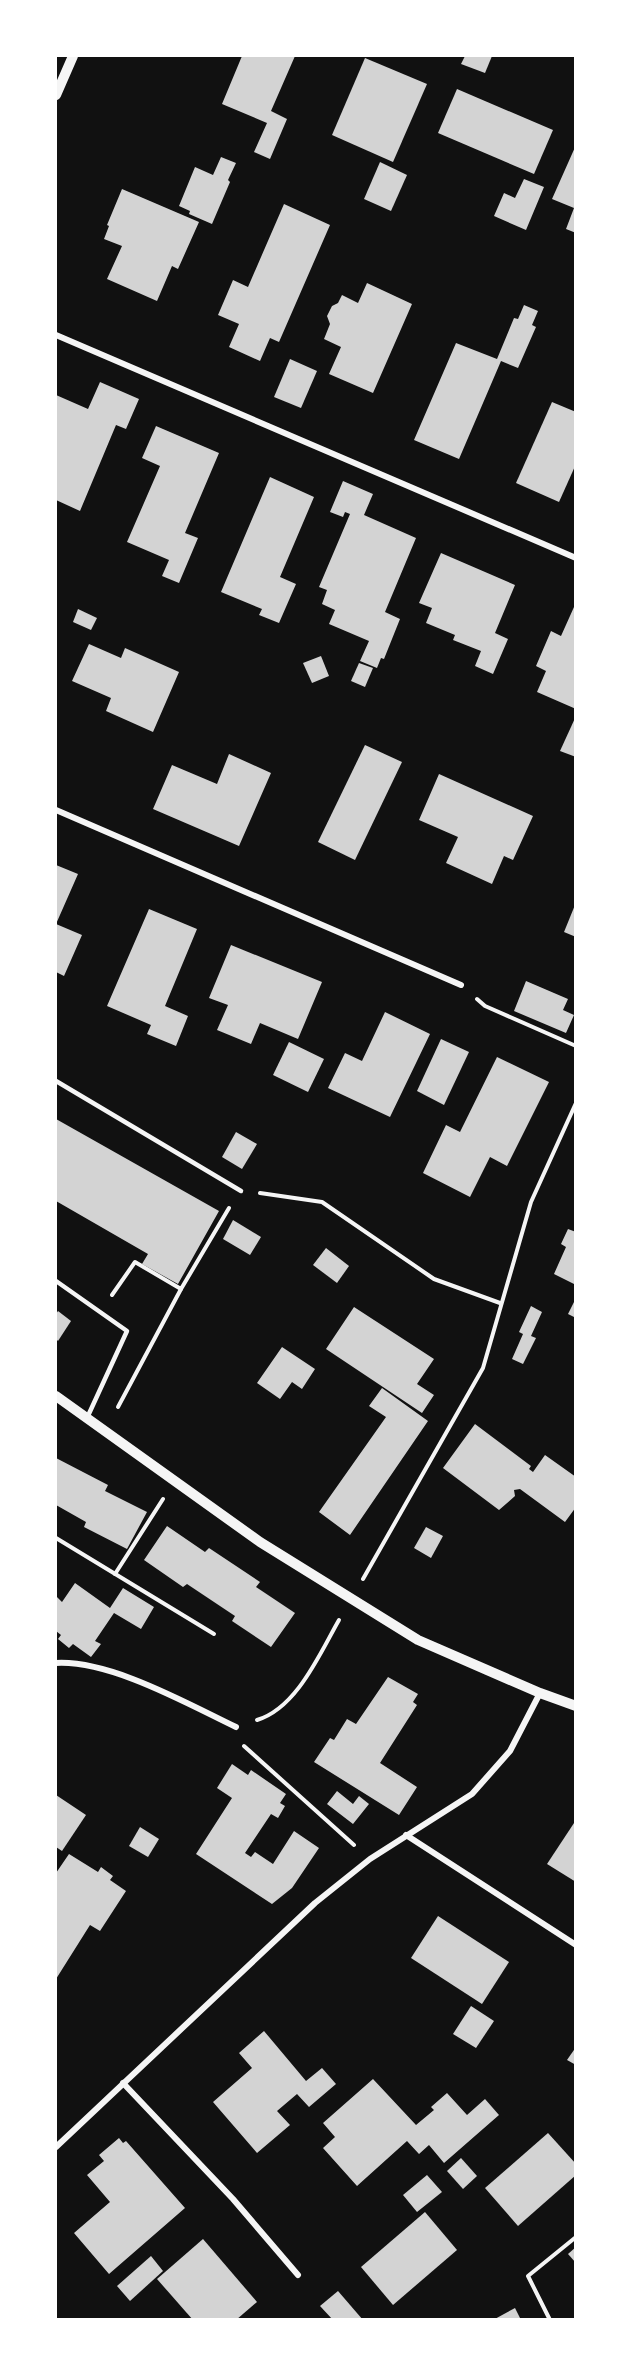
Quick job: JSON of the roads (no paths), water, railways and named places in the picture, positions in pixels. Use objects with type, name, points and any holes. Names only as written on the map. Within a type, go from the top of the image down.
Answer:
[{"type":"street","points":[[56,95],[73,56]]},
{"type":"street","points":[[56,335],[576,558]]},
{"type":"street","points":[[56,810],[461,985]]},
{"type":"street","points":[[56,1396],[260,1542],[418,1640],[540,1693],[576,1706]]},
{"type":"street","points":[[56,1663],[70,1662],[134,1679],[236,1726]]},
{"type":"street","points":[[56,2147],[315,1903],[370,1859],[472,1794],[510,1751],[540,1693]]},
{"type":"street","points":[[406,1835],[576,1945]]},
{"type":"street","points":[[123,2083],[232,2199],[298,2275]]},
{"type":"lane","points":[[56,1082],[241,1190]]},
{"type":"lane","points":[[56,1281],[127,1330],[87,1418]]}]
